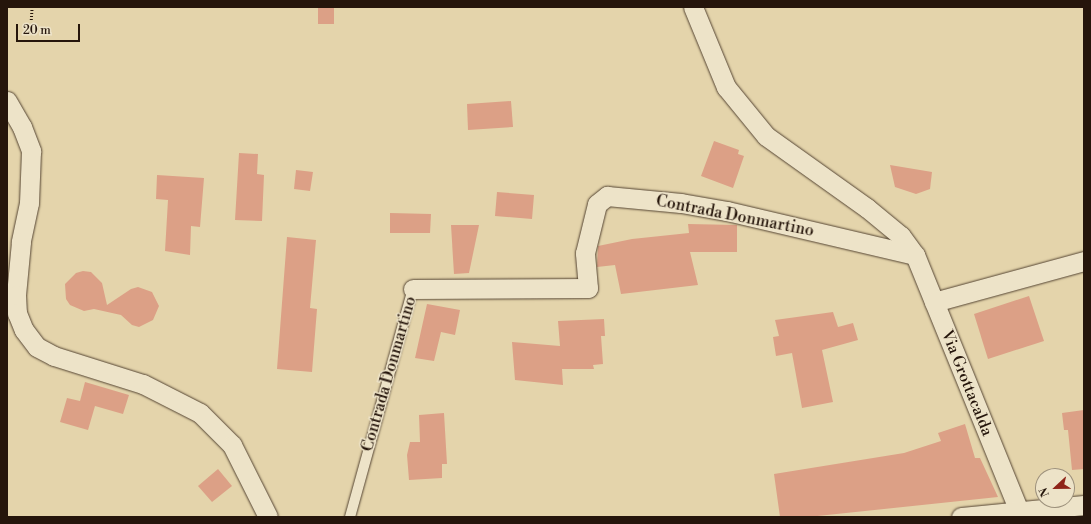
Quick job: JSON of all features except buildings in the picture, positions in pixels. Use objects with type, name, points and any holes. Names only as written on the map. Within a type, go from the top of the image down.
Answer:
[{"type":"street","name":"Via Grottacalda","points":[[693,7],[726,87],[766,136],[873,213],[902,236],[915,255],[1019,511]]},
{"type":"street","points":[[7,101],[22,127],[31,151],[29,203],[20,242],[16,295],[17,313],[24,330],[36,347],[54,356],[143,384],[200,413],[232,445],[268,517]]},
{"type":"street","name":"Contrada Donmartino","points":[[413,289],[588,288],[585,253],[597,204],[607,196],[681,203],[727,211],[915,255]]},
{"type":"street","points":[[934,302],[1084,261]]},
{"type":"street","points":[[968,517],[1084,504]]},
{"type":"lane","name":"Contrada Donmartino","points":[[350,517],[413,289]]},
{"type":"path","points":[[31,20],[32,7]]}]
